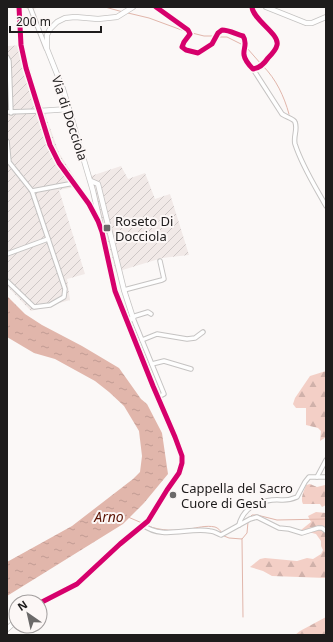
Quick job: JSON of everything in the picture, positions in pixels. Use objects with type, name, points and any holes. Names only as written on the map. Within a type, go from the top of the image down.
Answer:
[{"type":"street","points":[[18,7],[21,45],[26,68],[50,145],[59,163],[89,204],[102,232],[115,291],[182,456],[182,467],[179,473],[164,494],[152,515],[144,524],[77,584],[48,599]]},
{"type":"street","name":"Via di Docciola","points":[[30,7],[63,89],[91,181],[102,232]]},
{"type":"street","points":[[47,49],[47,35],[50,29],[57,22],[65,18],[75,17],[98,19],[117,17],[126,13],[132,7]]},
{"type":"street","points":[[156,7],[188,30],[190,34],[182,47],[186,50],[198,52],[212,44],[218,33],[222,30],[228,30],[243,36],[246,40],[244,55],[247,63],[253,69],[282,114],[295,121],[295,143],[306,169],[326,206]]},
{"type":"street","points":[[252,7],[255,15],[277,39],[278,45],[262,65],[253,69]]},
{"type":"street","points":[[266,7],[306,23],[312,23],[326,17]]},
{"type":"street","points":[[7,57],[9,61],[9,113],[69,109]]},
{"type":"street","points":[[7,141],[8,162],[32,191],[65,290],[64,298],[50,305],[34,307],[7,281]]},
{"type":"street","points":[[91,181],[98,184],[124,290],[133,318],[164,394],[158,397]]},
{"type":"street","points":[[32,191],[74,183]]},
{"type":"street","points":[[7,254],[48,239]]},
{"type":"street","points":[[124,290],[164,279],[160,261]]},
{"type":"street","points":[[126,321],[135,316],[148,312],[151,314]]},
{"type":"street","points":[[142,340],[157,334],[187,339],[195,338],[203,332]]},
{"type":"street","points":[[152,364],[164,360],[191,369]]},
{"type":"street","points":[[317,477],[326,460]]},
{"type":"street","points":[[240,525],[240,520],[248,508],[272,500],[284,501],[297,497],[305,482],[310,477],[326,477]]},
{"type":"street","points":[[144,524],[148,529],[157,532],[209,530],[223,535],[248,520],[257,517],[279,528],[302,533],[318,528],[322,528],[326,531]]},
{"type":"shaded area","points":[[24,45],[34,83],[59,153],[80,186],[59,190],[85,274],[67,279],[70,300],[31,311],[7,286],[7,48],[8,46]]},
{"type":"shaded area","points":[[121,166],[128,179],[145,173],[155,199],[170,194],[189,255],[162,258],[116,272],[91,176]]},
{"type":"green space","points":[[326,371],[326,437],[320,441],[321,431],[318,428],[306,425],[306,408],[296,408],[293,404],[295,398],[310,376]]},
{"type":"green space","points":[[325,479],[326,505],[322,507],[320,504],[303,504],[302,497],[306,485],[310,484],[317,487],[325,485]]},
{"type":"green space","points":[[316,512],[326,513],[326,578],[272,576],[263,571],[250,567],[260,559],[265,558],[297,561],[307,558],[313,559],[321,554],[323,550],[321,541],[316,534],[301,530],[311,522],[308,516]]},
{"type":"green space","points":[[326,617],[326,635],[295,635],[300,631]]},
{"type":"water","name":"Arno","points":[[7,296],[25,314],[42,325],[119,368],[141,399],[147,404],[162,433],[168,474],[144,503],[123,524],[7,596],[7,562],[72,526],[133,479],[140,472],[142,456],[139,431],[124,406],[109,392],[95,381],[55,359],[34,353],[7,337]]},
{"type":"waterway","points":[[22,7],[29,8]]},
{"type":"waterway","points":[[32,8],[41,7]]},
{"type":"waterway","points":[[105,7],[123,12]]},
{"type":"waterway","points":[[128,13],[149,18],[187,32]]},
{"type":"waterway","points":[[192,33],[204,36],[215,36]]},
{"type":"waterway","points":[[218,37],[227,37],[243,45]]},
{"type":"waterway","points":[[247,48],[261,64]]},
{"type":"waterway","points":[[263,66],[272,76],[279,88],[289,114]]},
{"type":"waterway","points":[[248,519],[252,515],[277,520],[326,519]]},
{"type":"waterway","points":[[128,517],[142,523]]},
{"type":"waterway","points":[[224,536],[242,539],[247,533],[248,522]]},
{"type":"waterway","points":[[148,526],[163,530],[184,530],[212,526],[220,530],[222,533]]},
{"type":"waterway","points":[[242,539],[243,617]]},
{"type":"cycle path","points":[[19,7],[21,45],[26,68],[50,145],[59,163],[89,204],[98,221],[102,232],[115,291],[182,456],[182,463],[179,473],[148,521],[120,544],[77,584],[48,599]]},
{"type":"cycle path","points":[[156,7],[188,30],[190,34],[182,47],[186,50],[198,53],[212,44],[218,33],[222,30],[230,31],[243,36],[245,41],[245,57],[247,63],[253,69],[258,68],[263,64],[275,51],[277,41],[253,12],[252,7]]},
{"type":"place","name":"Roseto Di Docciola","points":[[107,228]]},
{"type":"place","name":"Cappella del Sacro Cuore di Gesù","points":[[173,495]]}]
